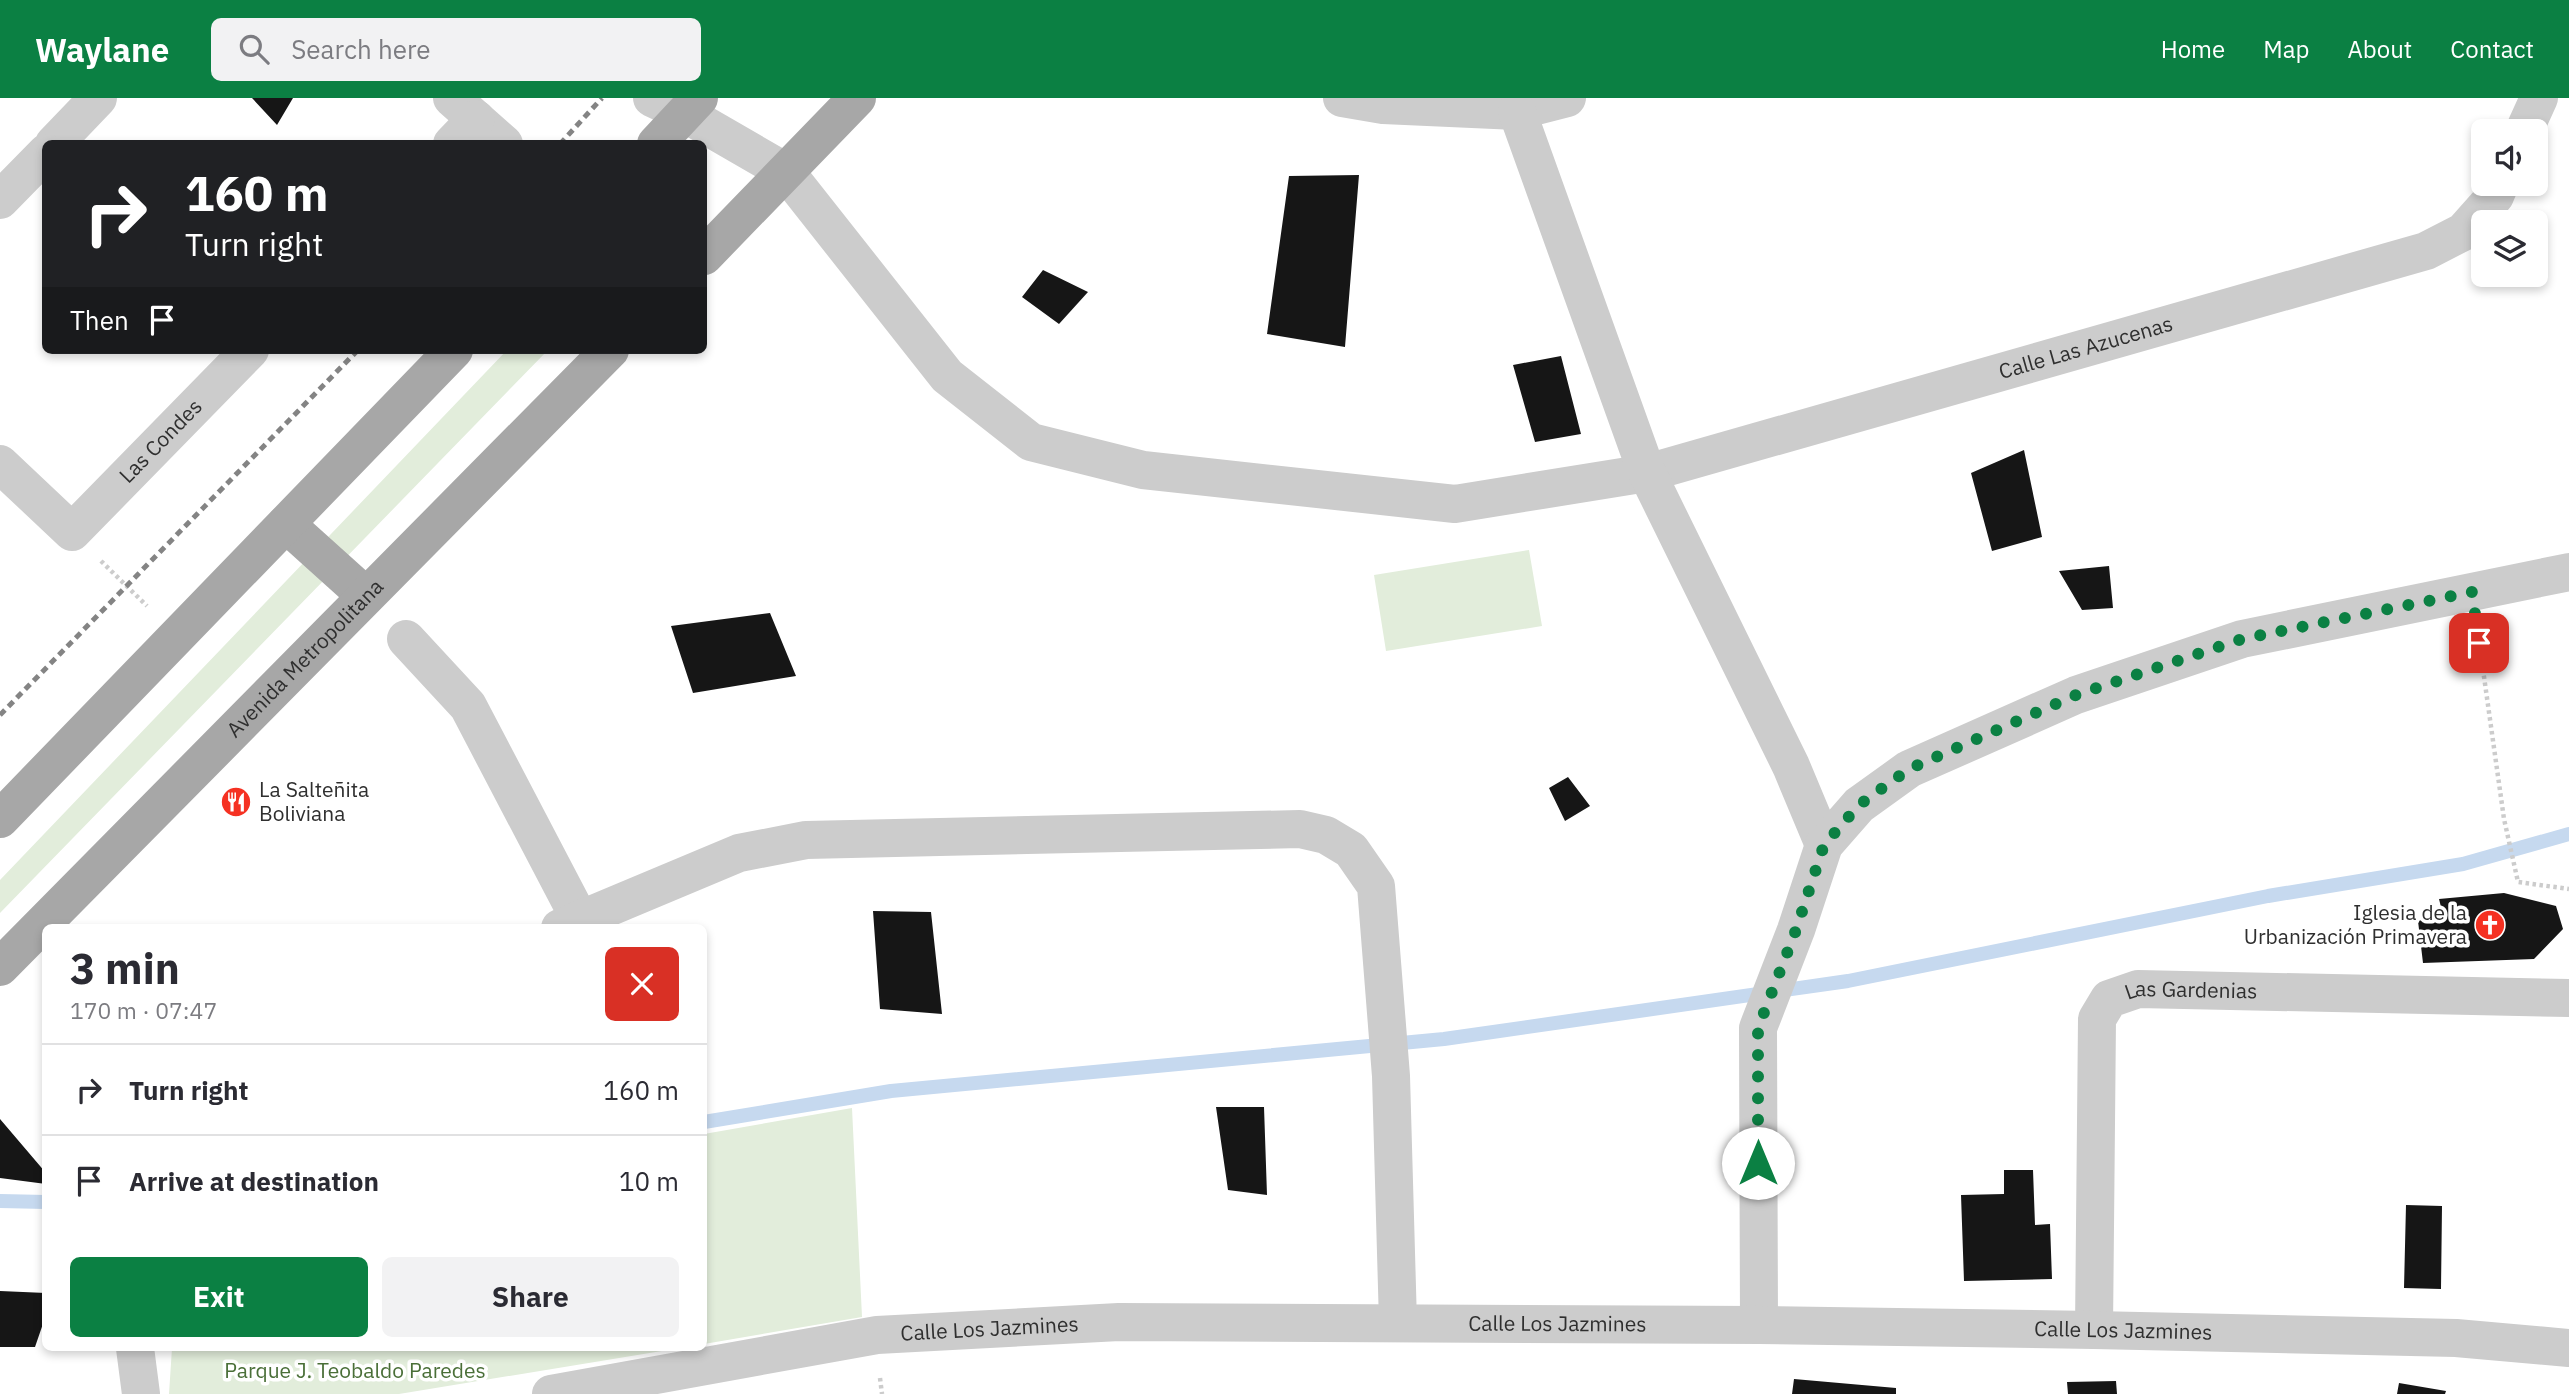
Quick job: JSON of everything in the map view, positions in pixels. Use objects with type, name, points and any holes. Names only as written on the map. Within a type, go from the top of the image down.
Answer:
[{"type":"main road","points":[[707,253],[857,98]]},
{"type":"main road","points":[[658,140],[678,103]]},
{"type":"main road","points":[[0,819],[450,354]]},
{"type":"main road","name":"Avenida Metropolitana","points":[[42,924],[606,354]]},
{"type":"main road","points":[[286,524],[366,596]]},
{"type":"main road","name":"Avenida Metropolitana","points":[[0,967],[42,924]]},
{"type":"street","points":[[58,140],[98,98]]},
{"type":"street","points":[[1342,98],[1383,105],[1517,111],[1567,98]]},
{"type":"street","points":[[2529,119],[2539,98]]},
{"type":"street","points":[[678,103],[786,173]]},
{"type":"street","points":[[1517,111],[1647,473],[1791,766],[1824,845]]},
{"type":"street","points":[[460,120],[497,140]]},
{"type":"street","points":[[0,200],[42,157]]},
{"type":"street","name":"Calle Las Azucenas","points":[[786,173],[947,376],[1031,442],[1143,470],[1455,504],[1647,473],[2426,251],[2463,232],[2495,196]]},
{"type":"street","name":"Las Condes","points":[[72,532],[246,354]]},
{"type":"street","points":[[0,464],[72,532]]},
{"type":"street","points":[[1759,1325],[1758,1028],[1796,930],[1824,845],[1859,805],[1909,769],[2076,695],[2242,639],[2569,572]]},
{"type":"street","points":[[406,639],[468,706],[570,923],[739,853],[806,840],[1300,829],[1326,835],[1350,850],[1376,886],[1391,1076],[1398,1323]]},
{"type":"street","name":"Las Gardenias","points":[[2094,1330],[2097,1019],[2109,999],[2138,989],[2569,998]]},
{"type":"street","name":"Calle Los Jazmines","points":[[551,1394],[877,1335],[1119,1322],[1759,1325],[2094,1330],[2456,1338],[2569,1349]]},
{"type":"street","points":[[135,1351],[141,1394]]},
{"type":"path","points":[[72,532],[177,636]]},
{"type":"path","points":[[2472,592],[2504,819],[2518,882],[2569,889]]},
{"type":"green space","points":[[503,354],[544,354],[0,913],[0,880]]},
{"type":"green space","points":[[1529,550],[1542,626],[1386,651],[1374,575]]},
{"type":"green space","points":[[852,1108],[862,1317],[707,1343],[707,1133]]},
{"type":"green space","name":"Parque J. Teobaldo Paredes","points":[[172,1351],[662,1351],[399,1394],[169,1394]]},
{"type":"building","points":[[252,98],[293,98],[277,125]]},
{"type":"building","points":[[1359,175],[1345,347],[1267,334],[1289,176]]},
{"type":"building","points":[[1043,270],[1088,292],[1059,324],[1022,297]]},
{"type":"building","points":[[1561,356],[1581,434],[1535,442],[1513,365]]},
{"type":"building","points":[[2024,450],[2042,537],[1992,551],[1971,473]]},
{"type":"building","points":[[2109,566],[2113,608],[2082,610],[2059,571]]},
{"type":"building","points":[[770,613],[796,676],[693,693],[671,626]]},
{"type":"building","points":[[1568,777],[1590,806],[1565,821],[1549,788]]},
{"type":"building","name":"Iglesia de la Urbanización Primavera","points":[[2504,893],[2556,906],[2563,929],[2534,959],[2423,963],[2418,921],[2443,915],[2439,899]]},
{"type":"building","points":[[873,911],[931,912],[942,1014],[880,1009]]},
{"type":"building","points":[[1216,1107],[1264,1107],[1267,1195],[1228,1190]]},
{"type":"building","points":[[0,1119],[42,1168],[42,1183],[0,1178]]},
{"type":"building","points":[[2004,1170],[2033,1170],[2035,1225],[2050,1224],[2052,1279],[1964,1281],[1961,1195],[2004,1194]]},
{"type":"building","points":[[2406,1205],[2442,1206],[2441,1289],[2404,1288]]},
{"type":"building","points":[[0,1291],[42,1293],[42,1327],[35,1347],[0,1347]]},
{"type":"building","points":[[1794,1379],[1896,1388],[1896,1394],[1792,1394]]},
{"type":"building","points":[[2116,1381],[2117,1394],[2068,1394],[2067,1382]]},
{"type":"building","points":[[2399,1383],[2446,1391],[2445,1394],[2397,1394]]},
{"type":"waterway","points":[[707,1122],[891,1091],[1444,1039],[1848,981],[2268,896],[2463,864],[2569,834]]},
{"type":"waterway","points":[[0,1201],[42,1202]]},
{"type":"railway","points":[[564,140],[602,98]]},
{"type":"railway","points":[[0,715],[354,354]]},
{"type":"place","name":"La Salteñita Boliviana","points":[[236,802]]},
{"type":"place","name":"Iglesia de la Urbanización Primavera","points":[[2490,925]]},
{"type":"route","points":[[1758,1163],[1758,1028],[1796,930],[1824,845],[1859,805],[1909,769],[2076,695],[2242,639],[2472,592],[2479,643]]}]
